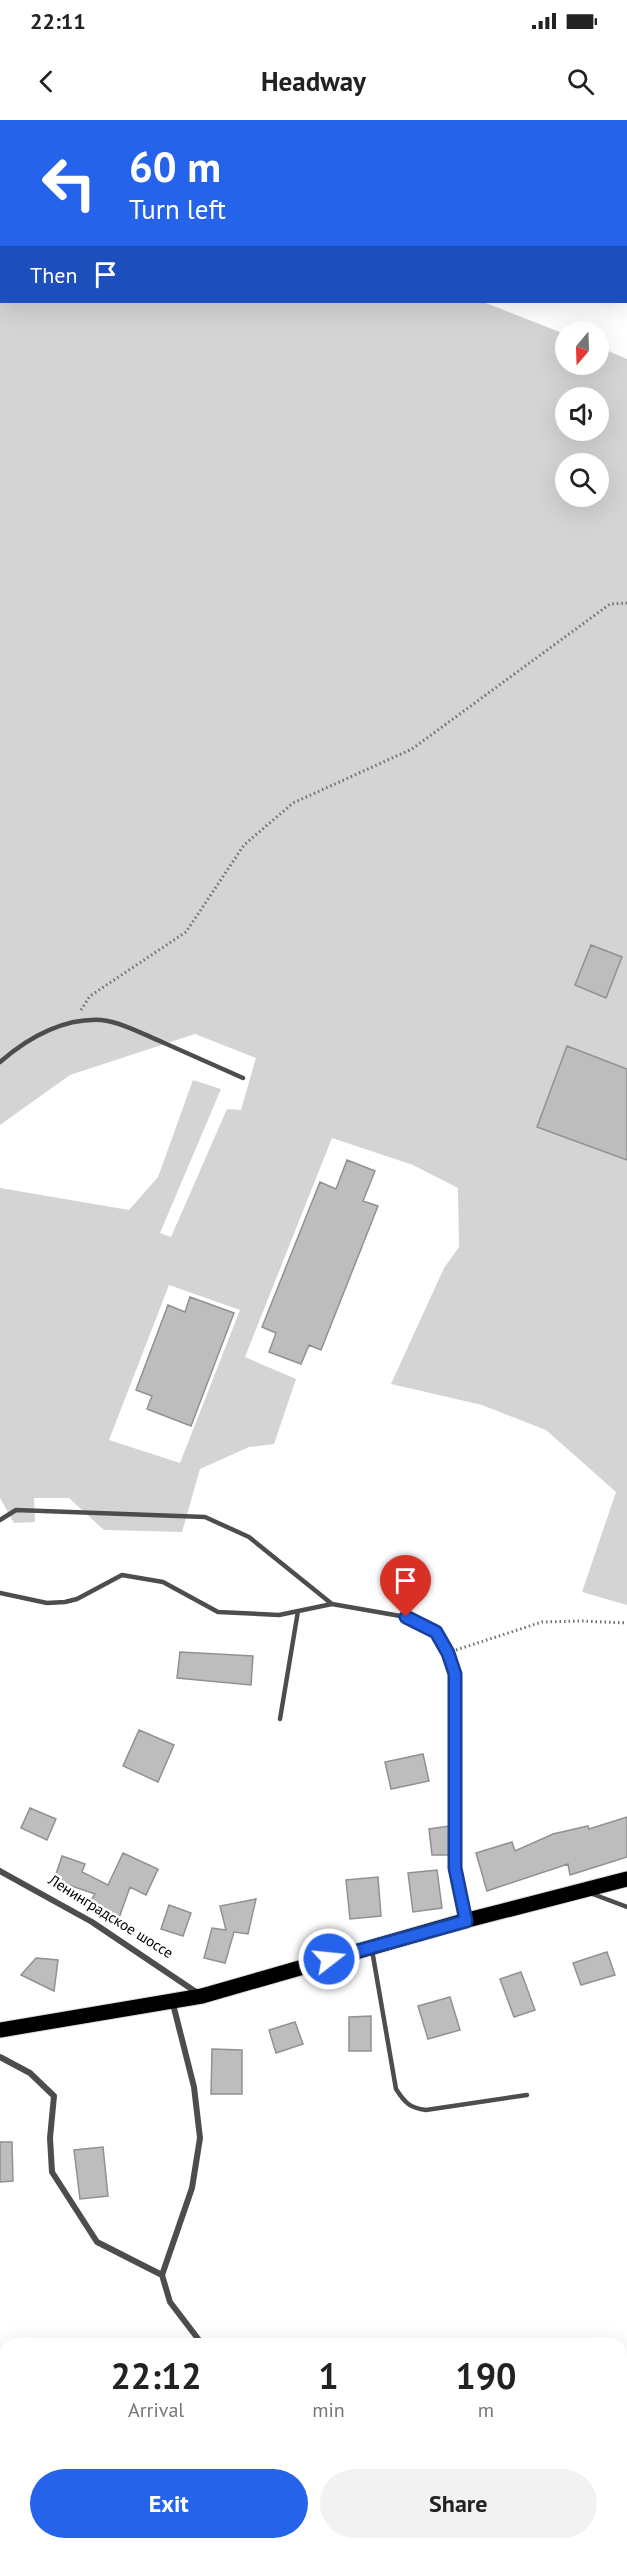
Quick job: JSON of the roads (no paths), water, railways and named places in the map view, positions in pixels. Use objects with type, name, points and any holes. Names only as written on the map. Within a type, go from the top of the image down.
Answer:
[{"type":"main road","points":[[0,2030],[202,1995],[466,1921],[627,1879]]},
{"type":"street","name":"Ленинградское шоссе","points":[[0,1870],[92,1922],[202,1995]]},
{"type":"street","points":[[172,2000],[195,2087],[200,2138],[192,2188],[162,2276],[170,2302],[197,2338]]},
{"type":"street","points":[[0,2057],[30,2073],[54,2096],[50,2138],[52,2172],[97,2242],[162,2276]]},
{"type":"lane","points":[[0,1062],[14,1050],[57,1026],[102,1020],[126,1027],[243,1078]]},
{"type":"lane","points":[[0,1520],[16,1510],[205,1517],[249,1537],[332,1604],[360,1611],[406,1617],[436,1632],[448,1653],[455,1674],[455,1868],[466,1921]]},
{"type":"lane","points":[[0,1593],[47,1603],[65,1602],[77,1599],[122,1575],[163,1582],[218,1612],[279,1615],[332,1604]]},
{"type":"lane","points":[[280,1719],[298,1611]]},
{"type":"lane","points":[[584,1890],[627,1906]]},
{"type":"lane","points":[[372,1947],[396,2089],[404,2101],[413,2109],[426,2110],[527,2095]]}]
